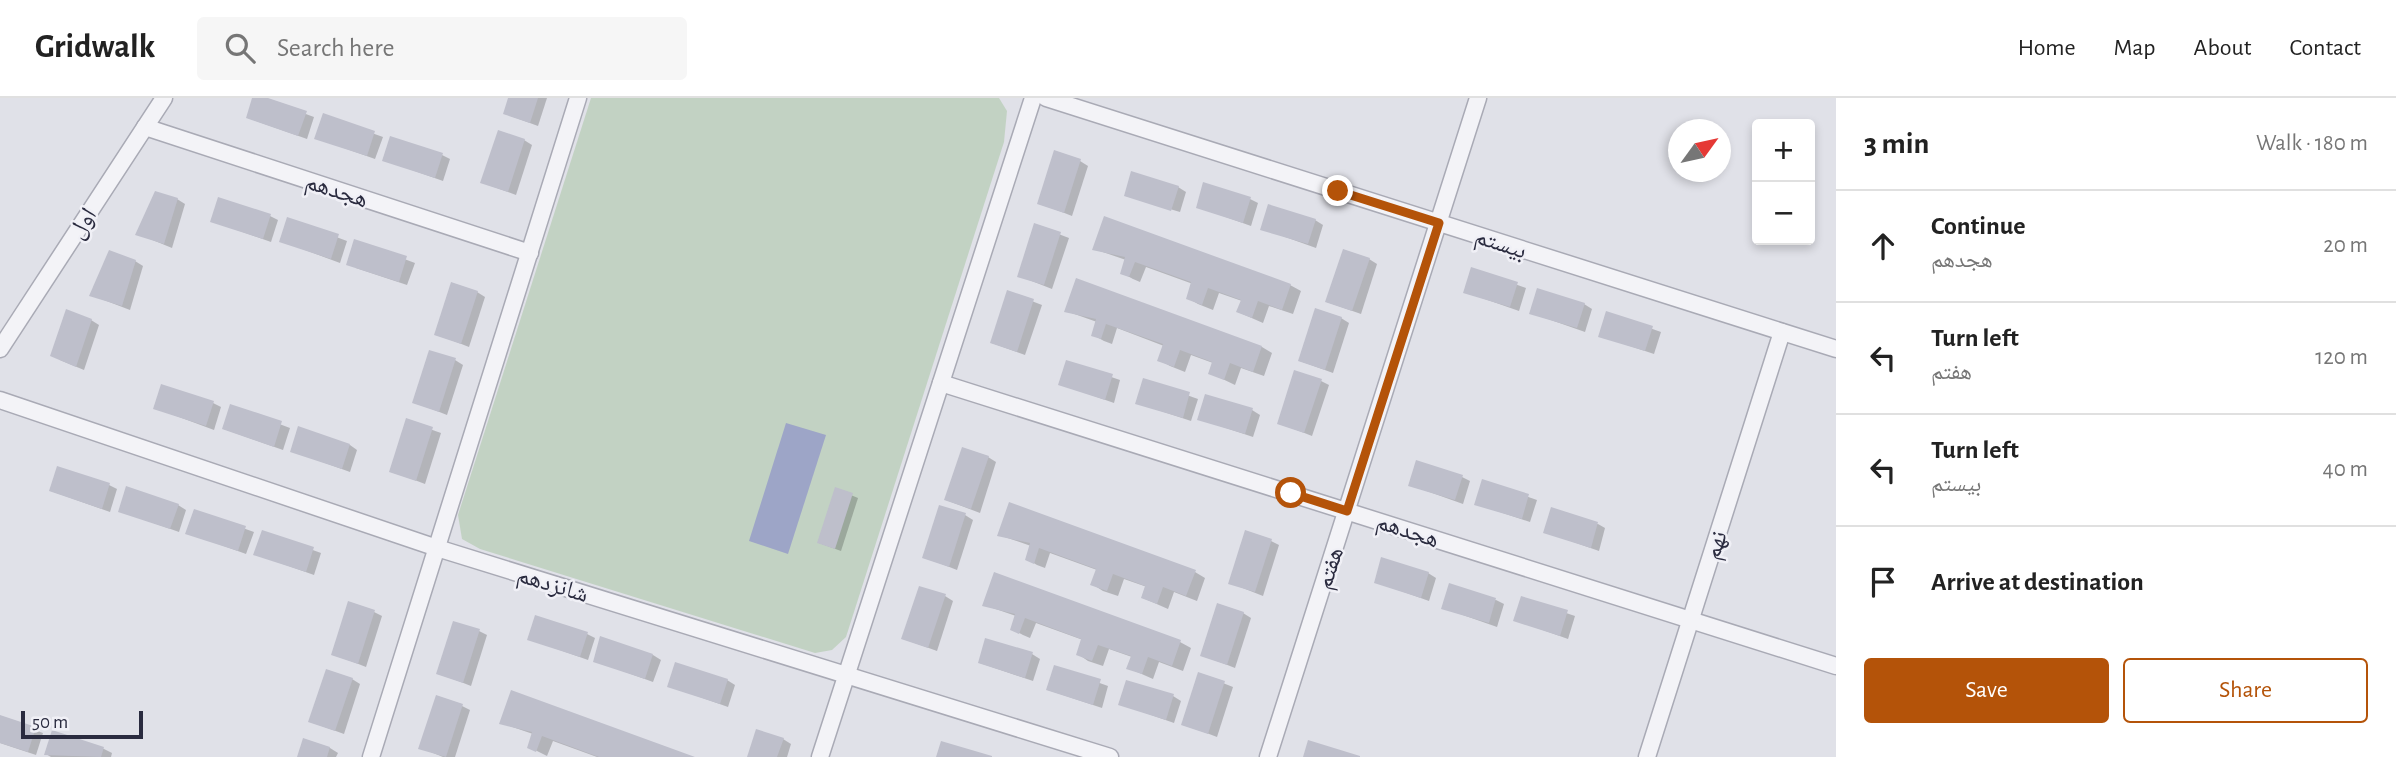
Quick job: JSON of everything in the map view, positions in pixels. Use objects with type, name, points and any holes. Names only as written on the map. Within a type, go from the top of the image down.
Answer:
[{"type":"street","name":"اول","points":[[0,349],[164,98]]},
{"type":"street","points":[[371,757],[578,98]]},
{"type":"street","points":[[820,757],[1033,98]]},
{"type":"street","name":"بیستم","points":[[1046,98],[1836,349]]},
{"type":"street","name":"هفتم","points":[[1268,757],[1478,98]]},
{"type":"street","name":"هجدهم","points":[[145,127],[530,253]]},
{"type":"street","name":"نهم","points":[[1647,757],[1782,332]]},
{"type":"street","name":"هجدهم","points":[[941,383],[1836,666]]},
{"type":"street","name":"شانزدهم","points":[[0,400],[437,548],[1111,757]]},
{"type":"green space","points":[[591,98],[999,98],[1007,111],[1004,142],[846,637],[832,650],[815,653],[480,549],[462,539],[458,515]]},
{"type":"water","points":[[786,423],[826,435],[788,554],[749,541]]},
{"type":"building","points":[[252,98],[268,98],[307,111],[298,136],[246,118]]},
{"type":"building","points":[[508,98],[538,98],[530,123],[503,114]]},
{"type":"building","points":[[323,113],[375,131],[367,156],[314,139]]},
{"type":"building","points":[[498,130],[525,139],[508,192],[480,183]]},
{"type":"building","points":[[390,136],[443,153],[435,178],[382,161]]},
{"type":"building","points":[[1054,150],[1081,159],[1064,213],[1037,204]]},
{"type":"building","points":[[1131,171],[1179,186],[1171,211],[1124,196]]},
{"type":"building","points":[[1203,182],[1251,197],[1243,223],[1196,208]]},
{"type":"building","points":[[155,191],[178,198],[164,244],[135,235]]},
{"type":"building","points":[[218,197],[271,214],[263,239],[210,222]]},
{"type":"building","points":[[1268,204],[1316,219],[1308,244],[1260,230]]},
{"type":"building","points":[[1104,216],[1291,284],[1282,310],[1258,301],[1252,318],[1236,312],[1241,300],[1208,288],[1202,305],[1186,299],[1191,282],[1135,262],[1129,277],[1120,274],[1125,257],[1092,250]]},
{"type":"building","points":[[287,217],[339,234],[331,259],[279,242]]},
{"type":"building","points":[[1034,223],[1061,232],[1044,285],[1017,277]]},
{"type":"building","points":[[354,239],[407,256],[399,282],[346,265]]},
{"type":"building","points":[[1343,249],[1370,258],[1352,311],[1325,302]]},
{"type":"building","points":[[109,250],[136,260],[122,306],[89,296]]},
{"type":"building","points":[[1471,267],[1518,282],[1510,307],[1463,293]]},
{"type":"building","points":[[1076,278],[1262,346],[1253,372],[1230,363],[1224,380],[1208,374],[1212,362],[1180,350],[1174,367],[1157,361],[1163,344],[1106,324],[1101,339],[1091,336],[1096,319],[1064,312]]},
{"type":"building","points":[[451,282],[478,291],[461,344],[434,335]]},
{"type":"building","points":[[1537,288],[1585,303],[1577,328],[1529,314]]},
{"type":"building","points":[[1007,290],[1034,299],[1017,352],[990,343]]},
{"type":"building","points":[[1315,308],[1342,317],[1325,370],[1298,361]]},
{"type":"building","points":[[66,309],[92,319],[76,367],[50,356]]},
{"type":"building","points":[[1606,311],[1653,326],[1645,351],[1598,337]]},
{"type":"building","points":[[429,350],[456,358],[439,412],[412,403]]},
{"type":"building","points":[[1066,360],[1113,374],[1105,400],[1058,385]]},
{"type":"building","points":[[1294,370],[1322,379],[1304,433],[1277,424]]},
{"type":"building","points":[[1143,378],[1190,392],[1183,418],[1135,404]]},
{"type":"building","points":[[161,384],[214,401],[206,426],[153,409]]},
{"type":"building","points":[[1205,394],[1253,408],[1245,434],[1197,420]]},
{"type":"building","points":[[230,404],[282,421],[274,447],[222,429]]},
{"type":"building","points":[[406,418],[433,427],[416,481],[389,472]]},
{"type":"building","points":[[298,426],[350,444],[342,469],[290,452]]},
{"type":"building","points":[[962,447],[989,456],[971,509],[944,500]]},
{"type":"building","points":[[1416,460],[1463,475],[1455,500],[1408,486]]},
{"type":"building","points":[[57,466],[110,483],[102,509],[49,491]]},
{"type":"building","points":[[1482,479],[1529,494],[1522,519],[1474,505]]},
{"type":"building","points":[[126,486],[179,504],[170,529],[118,512]]},
{"type":"building","points":[[835,487],[853,493],[835,549],[817,543]]},
{"type":"building","points":[[1009,502],[1196,570],[1186,596],[1163,587],[1157,604],[1141,598],[1145,586],[1113,574],[1107,591],[1090,585],[1096,569],[1039,548],[1034,564],[1025,560],[1030,543],[997,536]]},
{"type":"building","points":[[939,505],[966,513],[949,567],[922,558]]},
{"type":"building","points":[[1551,507],[1598,522],[1591,548],[1543,533]]},
{"type":"building","points":[[194,509],[246,526],[238,551],[185,534]]},
{"type":"building","points":[[262,530],[314,547],[306,572],[253,555]]},
{"type":"building","points":[[1245,530],[1272,539],[1255,592],[1228,584]]},
{"type":"building","points":[[1381,557],[1429,572],[1421,598],[1374,583]]},
{"type":"building","points":[[994,572],[1181,640],[1172,666],[1148,657],[1142,674],[1126,669],[1131,656],[1098,645],[1092,661],[1076,655],[1081,639],[1025,618],[1019,634],[1010,630],[1015,614],[982,606]]},
{"type":"building","points":[[1449,583],[1496,598],[1489,623],[1441,609]]},
{"type":"building","points":[[919,586],[946,594],[928,648],[901,639]]},
{"type":"building","points":[[1521,596],[1568,610],[1560,636],[1513,621]]},
{"type":"building","points":[[348,601],[375,610],[358,664],[331,655]]},
{"type":"building","points":[[1217,603],[1244,612],[1227,665],[1200,656]]},
{"type":"building","points":[[535,615],[588,632],[580,657],[527,640]]},
{"type":"building","points":[[453,621],[480,629],[463,683],[436,674]]},
{"type":"building","points":[[600,636],[653,654],[645,679],[593,662]]},
{"type":"building","points":[[985,638],[1033,652],[1025,678],[978,663]]},
{"type":"building","points":[[675,662],[728,679],[720,704],[667,687]]},
{"type":"building","points":[[1054,665],[1101,679],[1093,705],[1046,690]]},
{"type":"building","points":[[326,669],[353,678],[335,731],[308,722]]},
{"type":"building","points":[[1198,672],[1225,681],[1208,734],[1181,725]]},
{"type":"building","points":[[1126,680],[1174,694],[1166,720],[1118,705]]},
{"type":"building","points":[[511,690],[695,757],[599,757],[542,736],[536,752],[527,748],[532,732],[499,724]]},
{"type":"building","points":[[436,695],[463,704],[446,757],[418,749]]},
{"type":"building","points":[[0,715],[36,727],[28,752],[0,743]]},
{"type":"building","points":[[756,729],[784,738],[777,757],[747,757]]},
{"type":"building","points":[[52,730],[104,747],[101,757],[44,755]]},
{"type":"building","points":[[303,738],[330,747],[327,757],[297,757]]},
{"type":"building","points":[[1308,740],[1360,756],[1360,757],[1303,757]]},
{"type":"building","points":[[941,741],[992,756],[992,757],[936,757]]},
{"type":"route","points":[[1291,493],[1347,511],[1439,223],[1338,191]]}]
